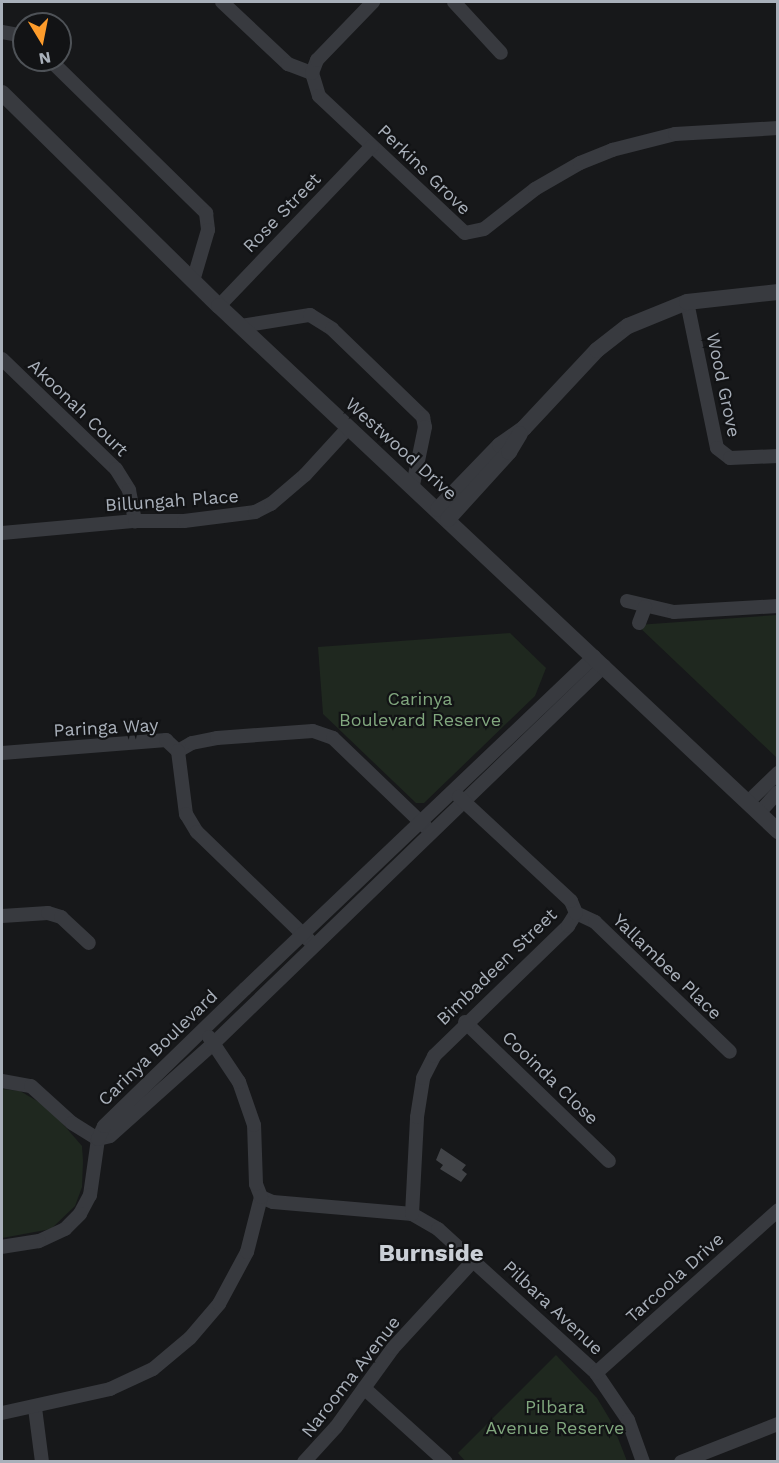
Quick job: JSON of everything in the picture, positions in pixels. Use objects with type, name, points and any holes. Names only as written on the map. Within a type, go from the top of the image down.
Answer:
[{"type":"street","points":[[222,2],[288,64],[312,73],[317,60],[373,2]]},
{"type":"street","points":[[454,2],[501,54]]},
{"type":"street","points":[[62,72],[206,213],[208,230],[193,281]]},
{"type":"street","name":"Perkins Grove","points":[[312,73],[319,96],[454,226],[472,233],[489,226],[535,189],[600,154],[675,134],[777,128]]},
{"type":"street","name":"Westwood Drive","points":[[2,93],[219,306],[348,428],[413,485],[777,831]]},
{"type":"street","name":"Rose Street","points":[[219,306],[372,146]]},
{"type":"street","points":[[443,514],[500,445],[524,428],[584,363],[617,334],[644,317],[687,302],[777,292]]},
{"type":"street","name":"Wood Grove","points":[[687,302],[717,448],[730,458],[777,456]]},
{"type":"street","points":[[241,326],[310,315],[332,329],[423,417],[425,427],[413,485]]},
{"type":"street","name":"Akoonah Court","points":[[2,359],[116,469],[129,489],[135,521]]},
{"type":"street","name":"Billungah Place","points":[[2,533],[135,521],[184,521],[255,512],[272,504],[305,476],[348,428]]},
{"type":"street","points":[[627,601],[645,607],[687,612],[777,606]]},
{"type":"street","points":[[639,623],[645,607]]},
{"type":"street","name":"Carinya Boulevard","points":[[98,1138],[104,1126],[303,934],[453,792],[599,661]]},
{"type":"street","name":"Carinya Boulevard","points":[[98,1138],[110,1136],[215,1042],[464,801],[599,661]]},
{"type":"street","points":[[178,751],[192,743],[218,738],[313,731],[333,738],[431,833]]},
{"type":"street","name":"Paringa Way","points":[[2,753],[166,740],[178,751],[186,814],[197,832],[314,946]]},
{"type":"street","points":[[753,808],[777,773]]},
{"type":"street","name":"Bimbadeen Street","points":[[412,1214],[417,1117],[423,1078],[434,1056],[465,1022],[568,926],[576,914],[571,901],[453,792]]},
{"type":"street","points":[[753,808],[777,792]]},
{"type":"street","points":[[2,916],[48,913],[61,917],[89,943]]},
{"type":"street","name":"Yallambee Place","points":[[576,914],[595,922],[730,1052]]},
{"type":"street","name":"Cooinda Close","points":[[465,1022],[609,1161]]},
{"type":"street","points":[[2,1413],[35,1408],[110,1389],[153,1369],[190,1338],[219,1304],[247,1252],[261,1197],[256,1184],[254,1125],[239,1082],[215,1042],[203,1031]]},
{"type":"street","points":[[2,1081],[31,1086],[72,1123],[98,1138],[90,1194],[80,1214],[64,1229],[39,1241],[2,1247]]},
{"type":"street","name":"Pilbara Avenue","points":[[261,1197],[273,1202],[412,1214],[438,1229],[596,1373],[628,1420],[643,1461]]},
{"type":"street","name":"Tarcoola Drive","points":[[596,1373],[777,1210]]},
{"type":"street","name":"Narooma Avenue","points":[[304,1461],[336,1427],[393,1348],[474,1260]]},
{"type":"street","points":[[364,1388],[446,1461]]},
{"type":"street","points":[[35,1408],[42,1461]]},
{"type":"street","points":[[681,1461],[777,1424]]},
{"type":"green space","points":[[777,615],[777,758],[637,625]]},
{"type":"green space","name":"Carinya Boulevard Reserve","points":[[510,633],[546,668],[535,696],[424,803],[416,803],[323,714],[318,647]]},
{"type":"green space","points":[[2,1089],[20,1091],[49,1108],[82,1146],[83,1161],[82,1187],[75,1206],[51,1229],[2,1238]]},
{"type":"green space","name":"Pilbara Avenue Reserve","points":[[556,1355],[597,1398],[612,1423],[627,1461],[465,1461],[458,1453]]},
{"type":"building","points":[[441,1148],[466,1165],[462,1170],[467,1174],[461,1182],[440,1169],[443,1165],[436,1160]]},
{"type":"district","name":"Burnside","points":[[431,1254]]}]
